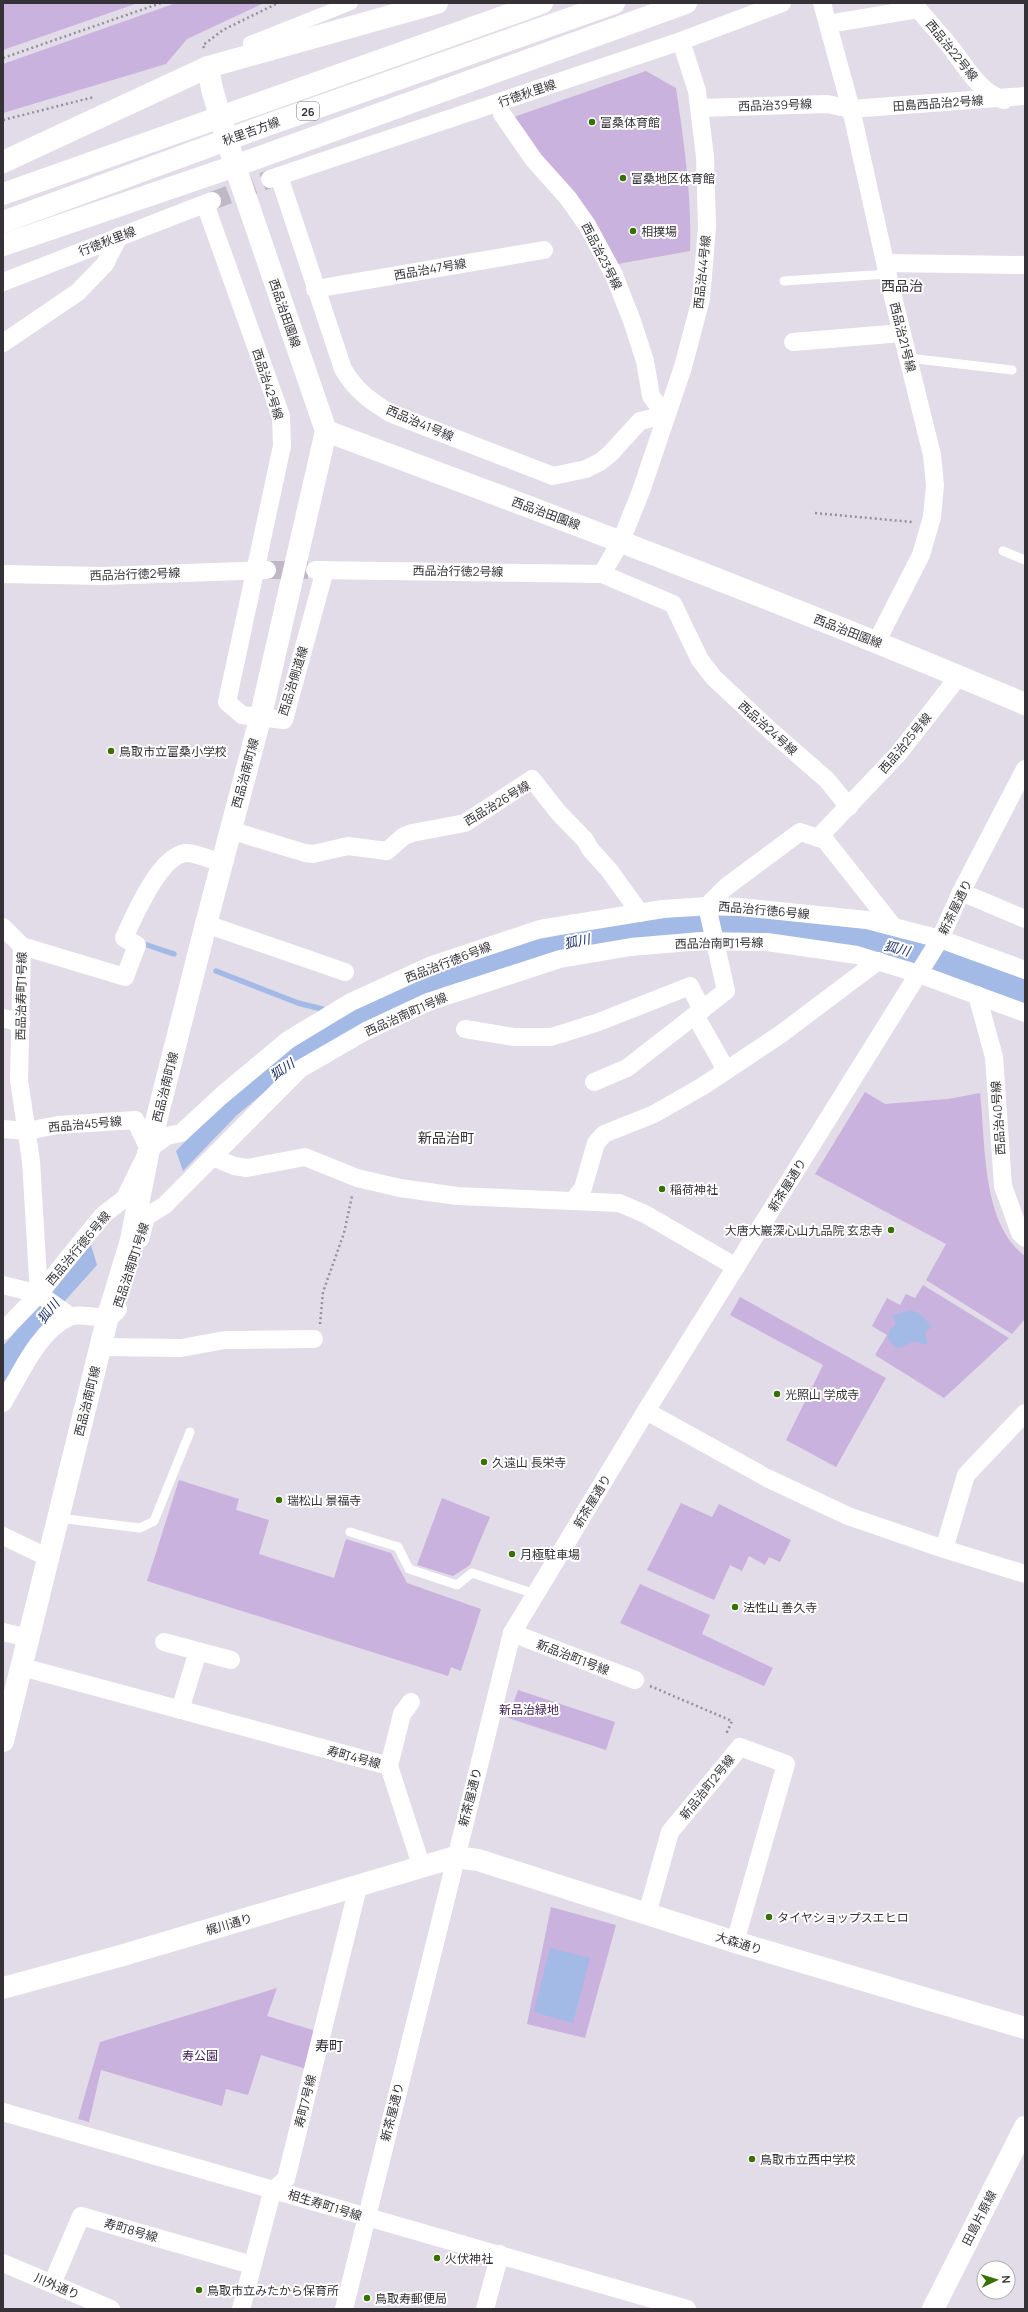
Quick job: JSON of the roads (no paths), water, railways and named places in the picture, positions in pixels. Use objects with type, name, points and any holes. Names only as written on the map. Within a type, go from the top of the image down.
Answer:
[{"type":"street","points":[[250,43],[351,3]]},
{"type":"street","points":[[3,162],[208,67],[437,3]]},
{"type":"street","name":"秋里吉方線","points":[[3,194],[542,3]]},
{"type":"street","name":"秋里吉方線","points":[[3,222],[262,127],[614,3]]},
{"type":"street","points":[[3,245],[233,160],[686,3]]},
{"type":"street","name":"行徳秋里線","points":[[274,178],[681,41],[782,3]]},
{"type":"street","name":"西品治21号線","points":[[822,3],[851,109],[887,269],[932,455],[935,485],[931,523],[921,555],[876,642]]},
{"type":"street","name":"西品治22号線","points":[[828,24],[918,9],[955,53],[974,79],[997,98],[1025,108]]},
{"type":"street","name":"西品治44号線","points":[[621,541],[641,491],[665,415],[683,367],[701,299],[707,227],[705,157],[697,92],[681,41]]},
{"type":"street","name":"西品治田園線","points":[[208,67],[212,89],[233,160],[326,431],[621,541],[876,642],[1025,704]]},
{"type":"street","name":"田島西品治2号線","points":[[851,109],[1025,96]]},
{"type":"street","name":"西品治39号線","points":[[699,108],[827,104],[851,109]]},
{"type":"street","name":"西品治23号線","points":[[502,114],[534,160],[568,198],[587,225],[614,275],[645,361],[651,396],[665,415]]},
{"type":"street","name":"西品治41号線","points":[[274,178],[343,369],[353,385],[369,400],[390,413],[553,476],[586,469],[600,462],[610,454],[640,421],[665,415]]},
{"type":"street","name":"行徳秋里線","points":[[3,282],[119,236],[209,203]]},
{"type":"street","name":"西品治42号線","points":[[209,203],[281,416],[282,446],[262,570]]},
{"type":"street","points":[[3,343],[78,292],[106,264],[119,236]]},
{"type":"street","name":"西品治47号線","points":[[315,289],[544,250]]},
{"type":"street","points":[[887,269],[1025,265]]},
{"type":"street","points":[[793,342],[902,333]]},
{"type":"street","name":"西品治南町線","points":[[3,1742],[100,1347],[131,1240],[149,1149],[221,863],[260,719],[326,431]]},
{"type":"street","points":[[602,574],[621,541]]},
{"type":"street","name":"西品治行徳2号線","points":[[3,574],[102,576],[262,570]]},
{"type":"street","name":"西品治側道線","points":[[262,570],[227,702],[242,715],[260,719],[284,720],[320,570]]},
{"type":"street","name":"西品治行徳2号線","points":[[320,570],[602,574]]},
{"type":"street","name":"西品治24号線","points":[[602,574],[673,604],[700,660],[714,678],[772,732],[827,780],[849,807]]},
{"type":"street","name":"西品治25号線","points":[[849,807],[898,754],[959,676]]},
{"type":"street","name":"新茶屋通り","points":[[344,2309],[455,1857],[512,1633],[646,1411],[940,939],[961,892],[1025,769]]},
{"type":"street","name":"西品治26号線","points":[[230,830],[305,853],[313,854],[348,846],[387,851],[404,836],[412,833],[466,823],[532,780],[558,812],[585,840],[590,849],[609,870],[640,913]]},
{"type":"street","points":[[818,838],[849,807]]},
{"type":"street","points":[[594,1082],[627,1068],[726,991],[708,909],[726,887],[800,832],[825,840],[892,926]]},
{"type":"street","name":"西品治寿町1号線","points":[[41,1296],[31,1161],[19,1080],[22,946],[125,977],[137,945],[124,938],[143,896],[172,858],[186,852],[221,863]]},
{"type":"street","points":[[961,892],[1025,919]]},
{"type":"street","name":"西品治行徳6号線","points":[[3,1331],[41,1296],[103,1215],[125,1198],[149,1149],[167,1136],[181,1133],[288,1040],[351,1002],[432,965],[540,929],[640,913],[740,907],[867,920],[940,939],[1025,970]]},
{"type":"street","points":[[206,924],[345,972]]},
{"type":"street","points":[[3,927],[22,946]]},
{"type":"street","name":"西品治南町1号線","points":[[66,1313],[108,1316],[118,1311],[146,1217],[165,1205],[300,1069],[366,1031],[428,1002],[560,959],[632,947],[714,938],[767,942],[857,955],[919,974],[1025,1013]]},
{"type":"street","points":[[574,1200],[583,1188],[596,1143],[604,1134],[654,1114],[680,1100],[781,1034],[878,961]]},
{"type":"street","points":[[465,1029],[514,1037],[551,1037],[564,1034],[690,986],[698,1012],[726,1070]]},
{"type":"street","name":"西品治40号線","points":[[977,995],[994,1057],[1003,1186],[1020,1233],[1025,1238]]},
{"type":"street","points":[[3,1018],[21,1023]]},
{"type":"street","name":"西品治45号線","points":[[27,1131],[58,1124],[135,1120],[149,1149]]},
{"type":"street","points":[[3,1129],[27,1131]]},
{"type":"street","points":[[213,1157],[234,1166],[247,1168],[305,1157],[357,1178],[400,1188],[457,1196],[605,1201],[633,1207],[736,1267]]},
{"type":"street","points":[[3,1285],[41,1296],[66,1313],[45,1334],[3,1403]]},
{"type":"street","points":[[100,1347],[181,1348],[225,1340],[314,1339]]},
{"type":"street","points":[[646,1411],[767,1478],[848,1516],[1025,1574]]},
{"type":"street","points":[[944,1548],[966,1475],[1025,1413]]},
{"type":"street","points":[[3,1536],[49,1558]]},
{"type":"street","points":[[3,1632],[29,1638]]},
{"type":"street","name":"新品治町1号線","points":[[512,1633],[635,1680]]},
{"type":"street","points":[[164,1642],[231,1660]]},
{"type":"street","points":[[180,1710],[198,1651]]},
{"type":"street","name":"寿町4号線","points":[[22,1667],[389,1766],[420,1865]]},
{"type":"street","points":[[389,1766],[402,1714],[411,1702]]},
{"type":"street","name":"新品治町2号線","points":[[647,1914],[670,1832],[740,1747],[786,1764],[735,1942]]},
{"type":"street","name":"梶川通り","points":[[3,1988],[128,1954],[358,1887],[420,1865],[455,1857]]},
{"type":"street","name":"大森通り","points":[[455,1857],[478,1860],[735,1942],[1025,2028]]},
{"type":"street","name":"寿町7号線","points":[[241,2309],[275,2189],[286,2179],[358,1887]]},
{"type":"street","name":"相生寿町1号線","points":[[3,2112],[275,2189],[366,2218],[500,2254],[645,2303],[688,2309]]},
{"type":"street","name":"田島片原線","points":[[933,2309],[1025,2128]]},
{"type":"street","name":"寿町8号線","points":[[52,2284],[81,2216],[252,2266]]},
{"type":"street","points":[[485,2309],[500,2254]]},
{"type":"street","name":"川外通り","points":[[3,2263],[111,2309]]},
{"type":"lane","points":[[784,282],[887,269]]},
{"type":"lane","points":[[908,358],[1012,370]]},
{"type":"lane","points":[[1002,551],[1025,560]]},
{"type":"lane","points":[[58,1518],[140,1528],[154,1521],[190,1432]]},
{"type":"lane","points":[[350,1532],[398,1547],[409,1569],[457,1585],[472,1573],[535,1594]]},
{"type":"water","name":"狐川","points":[[743,915],[875,930],[946,950],[1025,979],[1025,1005],[748,934],[506,968],[444,987],[406,1003],[291,1070],[237,1115],[183,1171],[176,1151],[219,1107],[286,1052],[329,1024],[401,985],[530,941],[611,925],[670,917]]},
{"type":"water","name":"狐川","points":[[91,1245],[97,1265],[63,1303],[3,1383],[3,1346]]},
{"type":"water","points":[[909,1310],[919,1313],[932,1326],[925,1333],[928,1344],[925,1345],[916,1342],[899,1348],[892,1344],[888,1339],[889,1331],[896,1324],[892,1316]]},
{"type":"water","points":[[550,1948],[590,1958],[573,2023],[534,2012]]},
{"type":"waterway","points":[[141,943],[174,954]]},
{"type":"waterway","points":[[216,971],[298,1003],[322,1009]]},
{"type":"tunnel","points":[[212,201],[270,179]]},
{"type":"tunnel","points":[[267,570],[308,570]]},
{"type":"place","name":"富桑体育館","points":[[592,122]]},
{"type":"place","name":"富桑地区体育館","points":[[623,178]]},
{"type":"place","name":"相撲場","points":[[633,231]]},
{"type":"place","name":"鳥取市立富桑小学校","points":[[111,751]]},
{"type":"place","name":"稲荷神社","points":[[662,1189]]},
{"type":"place","name":"大唐大巖深心山九品院 玄忠寺","points":[[891,1230]]},
{"type":"place","name":"光照山 学成寺","points":[[777,1394]]},
{"type":"place","name":"久遠山 長栄寺","points":[[484,1462]]},
{"type":"place","name":"瑞松山 景福寺","points":[[279,1500]]},
{"type":"place","name":"月極駐車場","points":[[512,1554]]},
{"type":"place","name":"法性山 善久寺","points":[[735,1607]]},
{"type":"place","name":"タイヤショップスエヒロ","points":[[769,1917]]},
{"type":"place","name":"鳥取市立西中学校","points":[[752,2159]]},
{"type":"place","name":"火伏神社","points":[[437,2258]]},
{"type":"place","name":"鳥取市立みたから保育所","points":[[199,2290]]},
{"type":"place","name":"鳥取寿郵便局","points":[[367,2298]]},
{"type":"district","name":"西品治","points":[[902,285]]},
{"type":"district","name":"新品治町","points":[[446,1137]]},
{"type":"district","name":"寿町","points":[[329,2045]]},
{"type":"park label","name":"新品治緑地","points":[[529,1709]]},
{"type":"park label","name":"寿公園","points":[[200,2055]]}]
